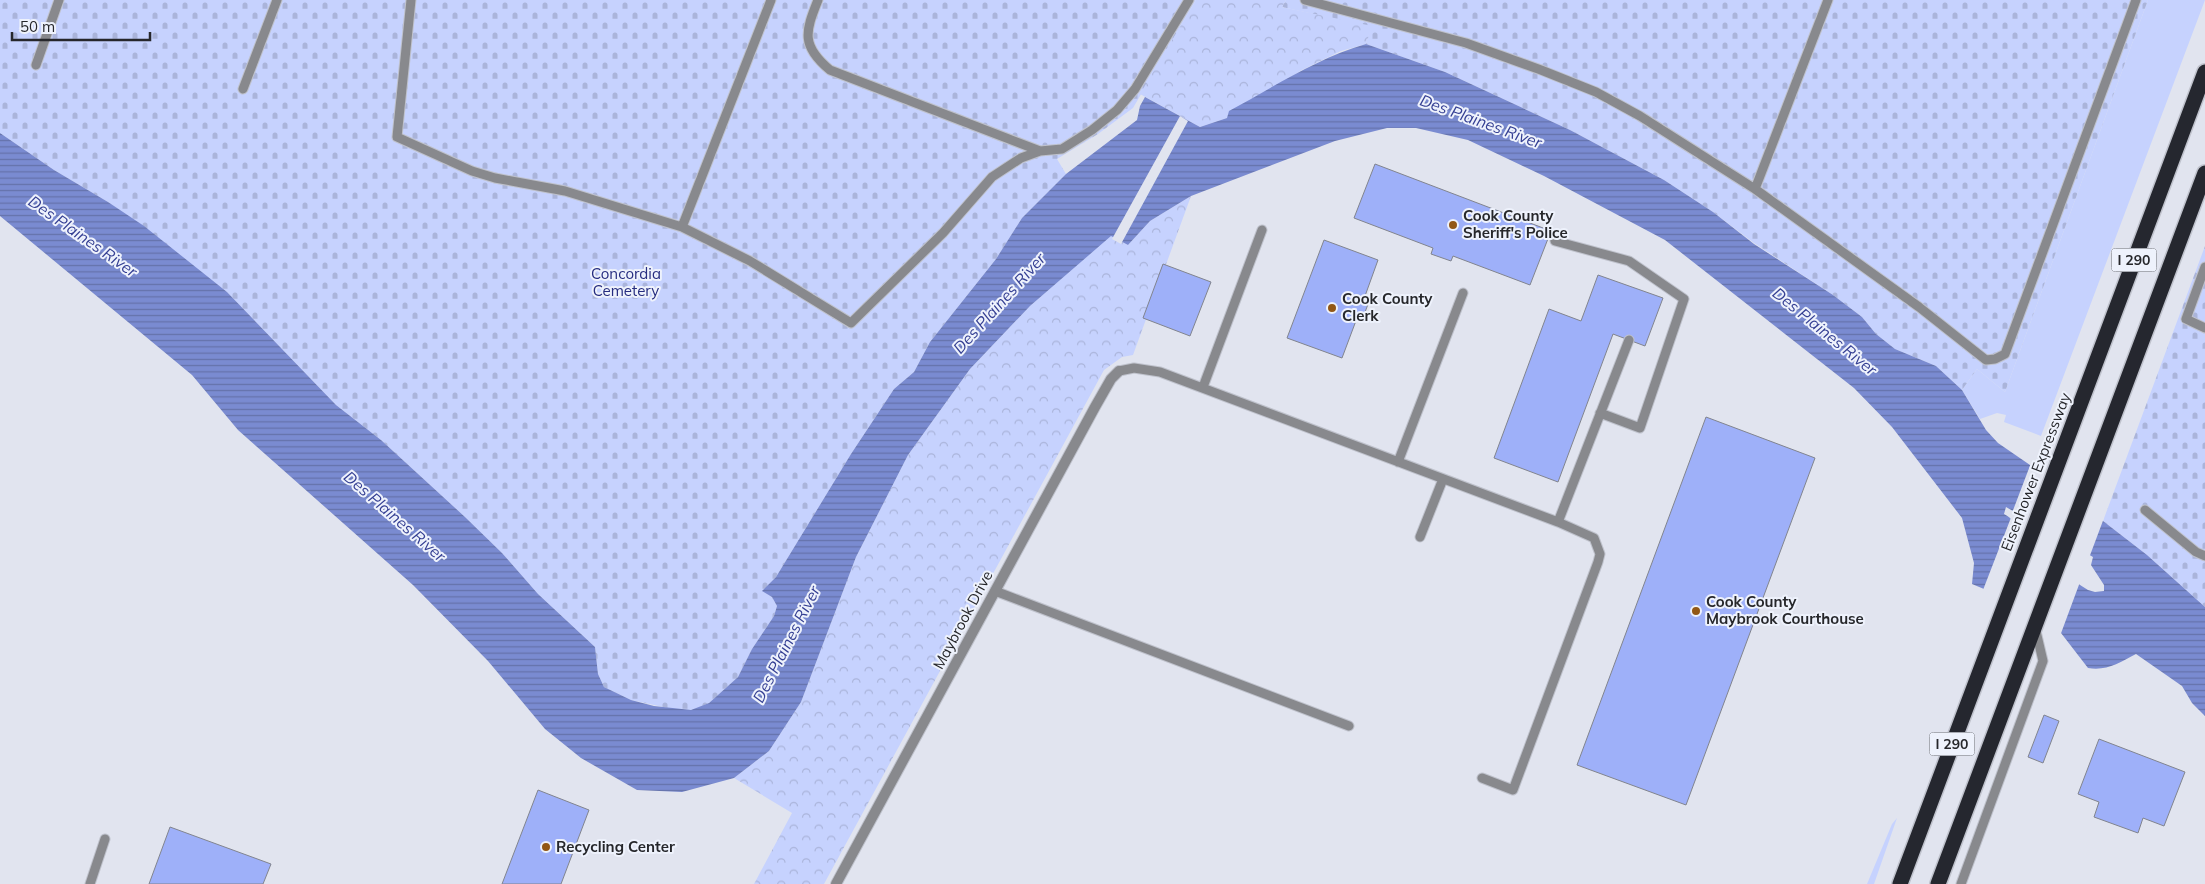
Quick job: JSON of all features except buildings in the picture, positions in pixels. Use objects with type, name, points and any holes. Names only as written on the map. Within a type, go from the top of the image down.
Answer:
[{"type":"highway","name":"Eisenhower Expressway","points":[[1900,884],[2205,72]]},
{"type":"highway","name":"I 290","points":[[1938,884],[2205,173]]},
{"type":"street","name":"Maybrook Drive","points":[[836,884],[1095,407],[1111,379],[1119,371]]},
{"type":"lane","points":[[36,65],[59,0]]},
{"type":"lane","points":[[243,89],[277,0]]},
{"type":"lane","points":[[411,0],[397,137],[472,171],[495,178],[565,191],[682,227],[750,261],[851,323],[929,247],[992,177],[1021,158],[1040,151],[1062,149],[1075,142],[1127,100],[1189,0]]},
{"type":"lane","points":[[682,227],[771,0]]},
{"type":"lane","points":[[818,0],[807,36],[810,49],[819,61],[830,70],[1040,151]]},
{"type":"lane","points":[[1305,0],[1466,43],[1596,92],[1640,116],[1755,189],[1919,307],[1986,360],[1995,359],[2005,354],[2136,0]]},
{"type":"lane","points":[[1755,189],[1828,0]]},
{"type":"lane","points":[[1203,387],[1262,230]]},
{"type":"lane","points":[[1555,241],[1629,261],[1684,299],[1640,428],[1600,413]]},
{"type":"lane","points":[[2205,268],[2186,319],[2205,328]]},
{"type":"lane","points":[[1398,462],[1463,293]]},
{"type":"lane","points":[[1558,522],[1628,340]]},
{"type":"lane","points":[[1119,371],[1146,368],[1203,387],[1558,522],[1594,538],[1600,554],[1513,790],[1482,778]]},
{"type":"lane","points":[[1420,537],[1443,479]]},
{"type":"lane","points":[[2146,510],[2196,552],[2205,556]]},
{"type":"lane","points":[[995,591],[1349,726]]},
{"type":"lane","points":[[1961,884],[2043,660],[2035,623]]},
{"type":"lane","points":[[90,884],[105,839]]},
{"type":"green space","name":"Concordia Cemetery","points":[[0,0],[1196,0],[1133,108],[1098,134],[1057,159],[1066,174],[1022,218],[996,259],[930,342],[914,372],[894,389],[851,454],[776,577],[763,591],[772,597],[777,606],[774,616],[752,649],[738,677],[709,703],[691,711],[677,710],[631,700],[604,687],[598,674],[595,647],[538,594],[502,553],[465,517],[381,440],[336,405],[227,292],[108,202],[54,170],[0,133]]},
{"type":"green space","points":[[1196,0],[1286,0],[1282,7],[1372,26],[1366,44],[1341,51],[1302,70],[1227,118],[1200,127],[1140,94]]},
{"type":"green space","points":[[1286,0],[2148,0],[2005,392],[1977,369],[1962,390],[1936,366],[1895,349],[1876,334],[1862,317],[1833,295],[1664,180],[1570,130],[1445,72],[1366,44],[1371,27],[1282,7]]},
{"type":"green space","points":[[2148,0],[2205,0],[2041,436],[2004,422],[2006,415],[1997,413],[1980,419],[1962,390],[1977,369],[2005,392]]},
{"type":"green space","points":[[1191,196],[1133,355],[1122,357],[1104,370],[824,884],[754,884],[792,813],[734,778],[769,751],[801,702],[856,557],[908,455],[970,369],[1030,306],[1111,235],[1128,245],[1150,221]]},
{"type":"green space","points":[[2205,246],[2205,607],[2147,555],[2103,521]]},
{"type":"green space","points":[[1897,818],[1874,884],[1867,884],[1892,824]]},
{"type":"water","name":"Des Plaines River","points":[[1366,44],[1445,72],[1570,130],[1664,180],[1713,212],[1754,244],[1833,295],[1862,317],[1876,334],[1895,349],[1936,366],[1962,390],[1986,430],[1998,443],[2084,502],[2103,521],[2147,555],[2205,607],[2205,716],[2192,703],[2182,686],[2136,654],[2107,667],[2088,668],[2061,633],[1972,584],[1974,563],[1962,518],[1892,427],[1854,388],[1665,240],[1544,176],[1468,140],[1416,128],[1387,128],[1335,141],[1191,196],[1150,221],[1128,245],[1111,236],[1030,306],[970,369],[908,455],[856,557],[801,702],[769,751],[734,778],[682,792],[637,790],[581,758],[545,729],[488,661],[413,585],[238,430],[192,375],[0,216],[0,133],[54,170],[144,226],[227,292],[336,405],[381,440],[465,517],[502,553],[538,594],[595,647],[598,674],[604,687],[631,700],[654,706],[691,710],[709,703],[738,677],[752,649],[774,616],[777,606],[772,597],[762,591],[776,577],[851,454],[894,389],[914,372],[930,342],[996,259],[1022,218],[1066,174],[1137,120],[1140,106],[1145,97],[1200,127],[1227,118],[1229,111],[1313,65]],"holes":[[[2006,507],[2093,557],[2091,565],[2104,585],[2104,591],[2095,592],[2088,590],[2040,555],[2025,542],[2015,523],[2004,514]]]},
{"type":"pier","points":[[1180,116],[1188,121],[1121,244],[1112,239]]},
{"type":"pier","points":[[2031,463],[2086,500],[2104,518],[2089,558],[2012,513]]},
{"type":"pier","points":[[2012,515],[2016,518],[2025,538],[2051,563],[2080,582],[2060,636],[1983,590]]},
{"type":"place","name":"Cook County Sheriff's Police","points":[[1453,225]]},
{"type":"place","name":"Cook County Clerk","points":[[1332,308]]},
{"type":"place","name":"Cook County Maybrook Courthouse","points":[[1696,611]]},
{"type":"place","name":"Recycling Center","points":[[546,847]]}]
